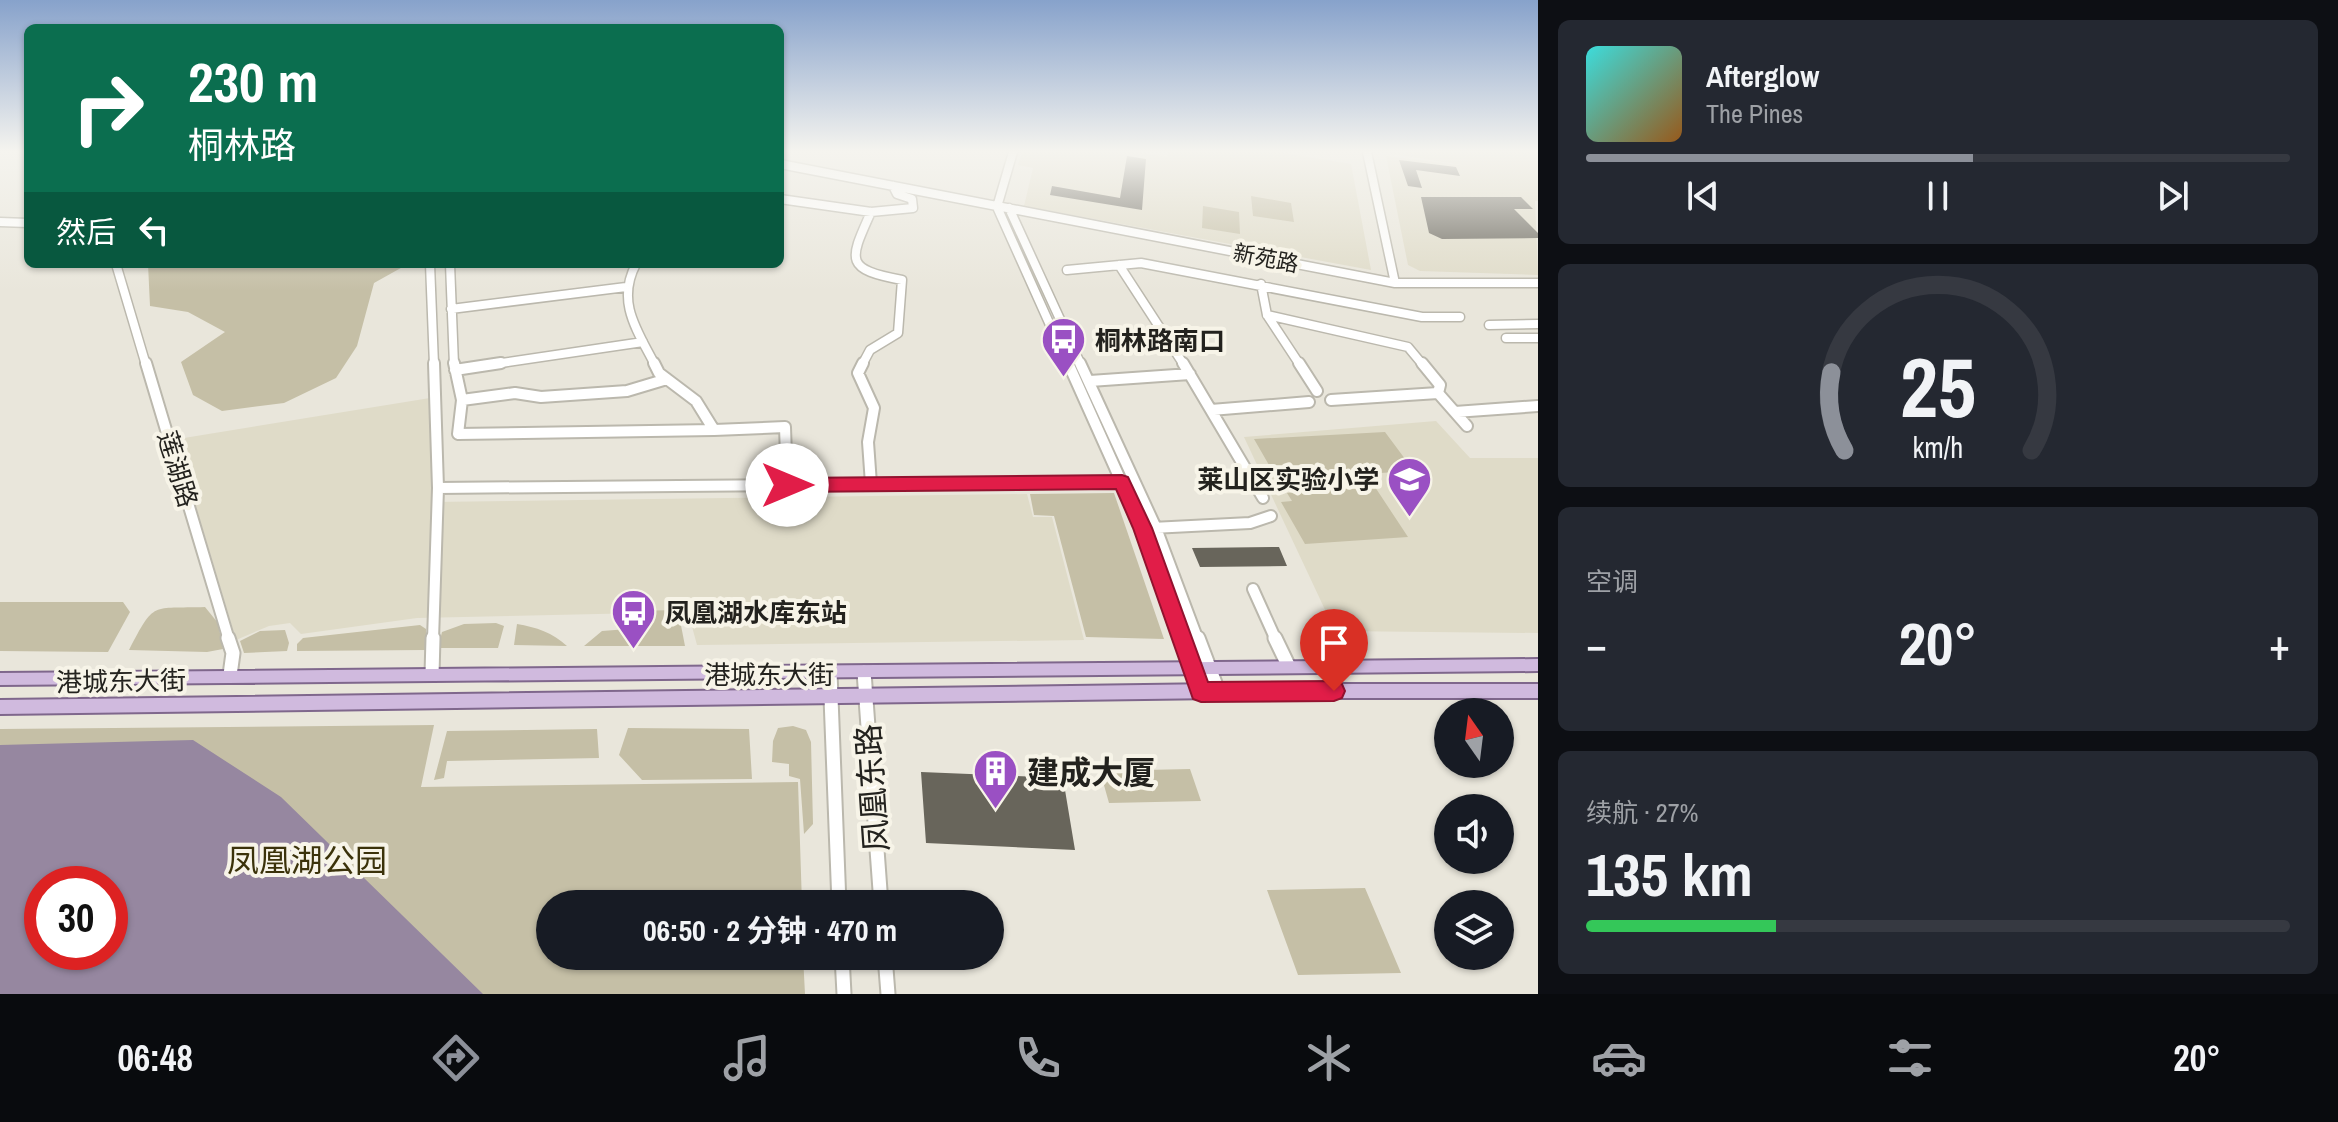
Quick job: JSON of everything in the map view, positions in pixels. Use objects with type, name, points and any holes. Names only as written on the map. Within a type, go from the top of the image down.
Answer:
[{"type":"main road","name":"港城东大街","points":[[0,679],[1538,665]]},
{"type":"main road","name":"港城东大街","points":[[0,707],[1218,691],[1538,691]]},
{"type":"street","points":[[784,200],[871,212],[913,208],[910,198]]},
{"type":"street","name":"新苑路","points":[[954,198],[1395,283],[1538,283]]},
{"type":"street","points":[[1000,198],[997,207],[1142,528],[1201,692]]},
{"type":"street","points":[[1377,198],[1395,283]]},
{"type":"street","points":[[1009,208],[1156,528],[1218,691]]},
{"type":"street","points":[[871,212],[854,250],[856,262],[870,274],[902,280],[898,333],[870,350],[858,373],[874,408],[868,442],[871,484]]},
{"type":"street","points":[[0,222],[24,223]]},
{"type":"street","points":[[1067,270],[1141,263],[1422,317],[1460,317]]},
{"type":"street","points":[[1119,265],[1190,374],[1263,498]]},
{"type":"street","name":"莲湖路","points":[[117,268],[233,653],[230,675]]},
{"type":"street","points":[[430,268],[438,488],[432,674]]},
{"type":"street","points":[[450,268],[452,355],[462,400],[458,434],[785,427],[787,485]]},
{"type":"street","points":[[634,268],[626,287],[626,301],[643,342],[659,373],[696,401],[714,430]]},
{"type":"street","points":[[1261,284],[1267,315],[1317,391]]},
{"type":"street","points":[[451,309],[626,287]]},
{"type":"street","points":[[1267,315],[1408,347],[1440,385],[1438,393]]},
{"type":"street","points":[[1489,325],[1538,324]]},
{"type":"street","points":[[1506,338],[1538,338]]},
{"type":"street","points":[[455,370],[643,342]]},
{"type":"street","points":[[1090,381],[1190,374]]},
{"type":"street","points":[[462,400],[515,393],[541,397],[627,391],[667,379]]},
{"type":"street","points":[[1331,400],[1438,393]]},
{"type":"street","points":[[1438,393],[1467,426]]},
{"type":"street","points":[[1211,410],[1309,402]]},
{"type":"street","points":[[1455,412],[1538,406]]},
{"type":"street","points":[[438,488],[1122,482]]},
{"type":"street","points":[[1142,528],[1250,523],[1271,516]]},
{"type":"street","points":[[1253,589],[1288,665]]},
{"type":"street","name":"凤凰东路","points":[[830,672],[838,890]]},
{"type":"street","name":"凤凰东路","points":[[864,672],[880,890]]},
{"type":"street","points":[[843,970],[844,994]]},
{"type":"street","points":[[886,970],[888,994]]},
{"type":"shaded area","points":[[1026,198],[1357,198],[1371,270],[1024,206]]},
{"type":"shaded area","points":[[1395,198],[1538,198],[1535,201],[1538,275],[1420,271],[1408,265]]},
{"type":"shaded area","points":[[430,398],[432,502],[1027,494],[1033,517],[1052,517],[1084,640],[697,645],[688,612],[417,618],[301,634],[290,623],[269,626],[236,640],[178,446],[184,438]]},
{"type":"shaded area","name":"莱山区实验小学","points":[[1436,421],[1470,458],[1538,458],[1538,633],[1335,631],[1244,437]]},
{"type":"shaded area","points":[[193,740],[281,797],[483,994],[0,994],[0,745]]},
{"type":"green space","points":[[1251,198],[1265,198],[1291,203],[1294,222],[1253,216]]},
{"type":"green space","points":[[1203,206],[1239,212],[1240,234],[1202,228]]},
{"type":"green space","points":[[148,268],[401,268],[374,283],[357,346],[336,378],[284,403],[222,411],[193,395],[181,362],[225,332],[188,312],[150,306]]},
{"type":"green space","points":[[1385,432],[1414,471],[1277,479],[1254,439]]},
{"type":"green space","points":[[1375,487],[1408,537],[1305,544],[1281,502],[1292,501],[1287,493]]},
{"type":"green space","points":[[1114,493],[1164,639],[1086,637],[1054,516],[1034,515],[1030,494]]},
{"type":"green space","points":[[0,602],[123,602],[130,612],[108,652],[0,651]]},
{"type":"green space","points":[[205,607],[218,623],[223,649],[207,652],[129,650],[144,622],[156,610]]},
{"type":"green space","points":[[678,610],[685,646],[584,646],[602,631],[628,629],[631,611]]},
{"type":"green space","points":[[496,623],[504,626],[498,648],[438,648],[442,632],[464,624]]},
{"type":"green space","points":[[517,624],[544,631],[567,646],[514,645]]},
{"type":"green space","points":[[420,625],[426,629],[426,650],[297,651],[297,644],[303,638]]},
{"type":"green space","points":[[285,630],[289,643],[287,651],[244,653],[240,641],[260,631]]},
{"type":"green space","name":"凤凰湖公园","points":[[434,725],[421,787],[798,782],[802,890],[536,890],[536,970],[804,970],[805,994],[0,994],[0,729]]},
{"type":"green space","points":[[793,726],[806,730],[811,742],[813,824],[804,834],[800,779],[789,776],[789,764],[772,762],[773,741],[778,728]]},
{"type":"green space","points":[[628,728],[749,729],[752,779],[642,780],[619,755]]},
{"type":"green space","points":[[597,729],[599,758],[447,761],[444,778],[434,780],[447,731]]},
{"type":"green space","points":[[1190,769],[1201,801],[1109,803],[1100,771]]},
{"type":"green space","points":[[1365,888],[1401,973],[1298,975],[1267,890]]},
{"type":"building","points":[[1071,198],[1143,198],[1142,210]]},
{"type":"building","points":[[1421,198],[1522,198],[1533,209],[1514,209],[1538,233],[1538,238],[1442,239],[1429,233]]},
{"type":"building","points":[[1279,547],[1287,566],[1200,567],[1192,548]]},
{"type":"building","name":"建成大厦","points":[[921,772],[1063,778],[1075,850],[926,843]]},
{"type":"place","name":"桐林路南口","points":[[1064,379]]},
{"type":"place","name":"莱山区实验小学","points":[[1410,518]]},
{"type":"place","name":"凤凰湖水库东站","points":[[634,651]]},
{"type":"place","name":"建成大厦","points":[[996,811]]},
{"type":"route","points":[[787,485],[1122,482],[1142,528],[1201,692],[1334,691]]}]
